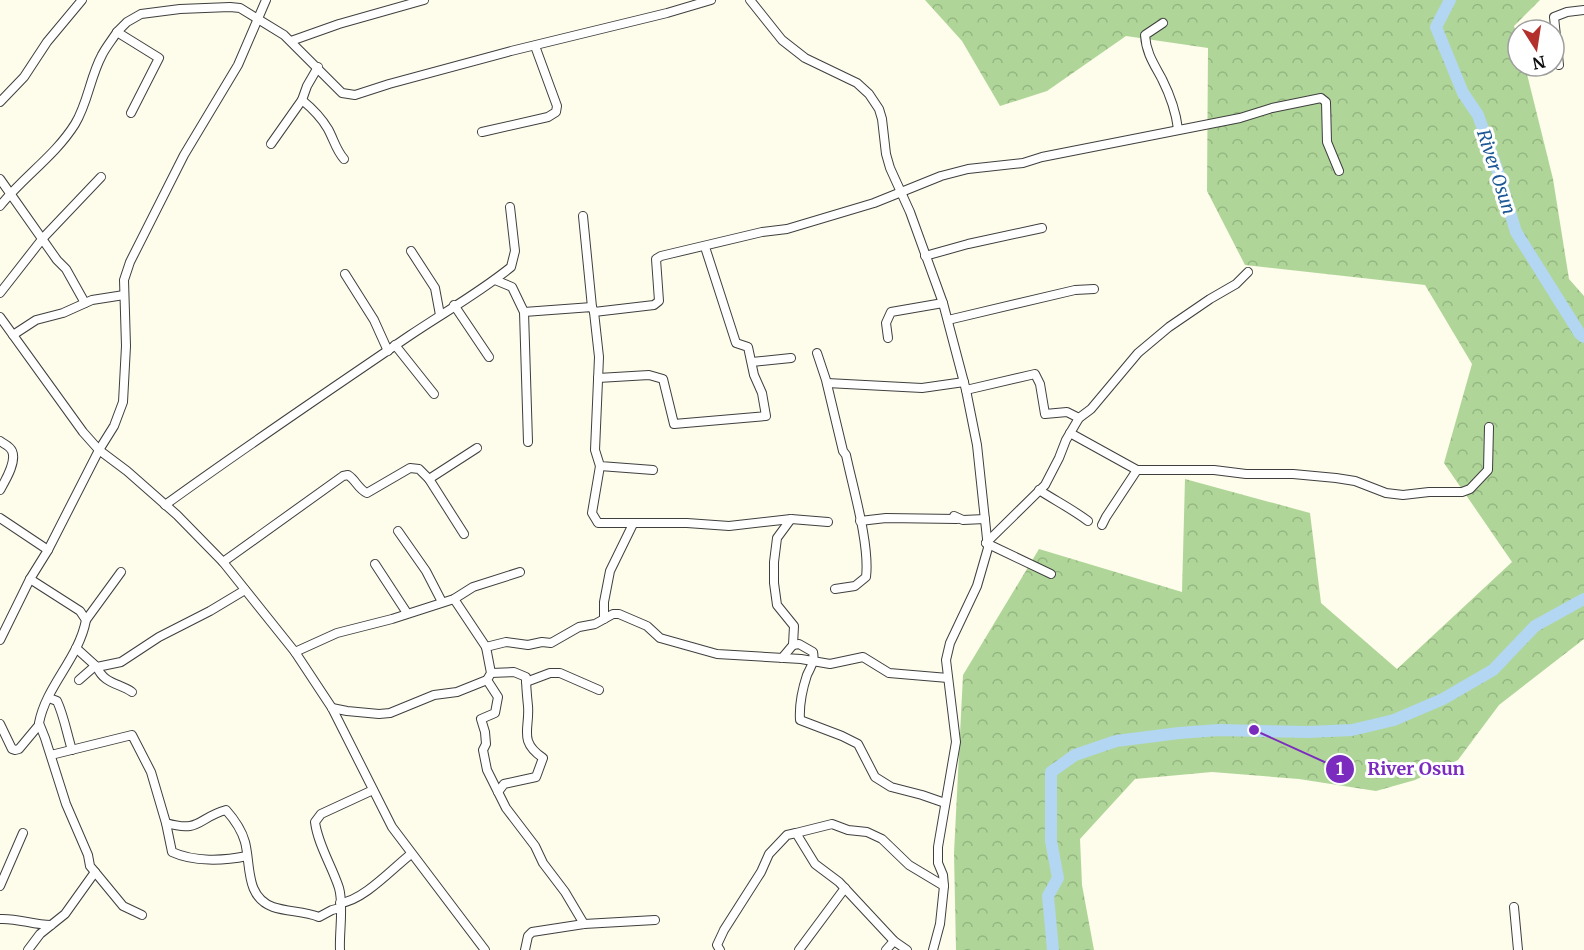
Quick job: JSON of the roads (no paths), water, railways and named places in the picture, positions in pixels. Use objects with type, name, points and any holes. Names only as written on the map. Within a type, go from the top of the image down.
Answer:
[{"type":"street","points":[[0,102],[24,77],[47,42],[82,0]]},
{"type":"street","points":[[0,640],[30,579],[48,550],[99,450],[114,426],[123,402],[126,346],[124,280],[130,262],[146,226],[184,155],[238,65],[266,0]]},
{"type":"street","points":[[291,41],[339,24],[424,0]]},
{"type":"street","points":[[0,206],[11,192],[63,142],[88,98],[101,57],[126,22],[141,14],[180,9],[240,8],[284,34],[342,93],[355,95],[389,84],[711,0]]},
{"type":"street","points":[[750,0],[782,40],[805,58],[856,83],[869,94],[879,109],[885,154],[900,194],[910,212],[948,320],[977,445],[988,548],[977,586],[950,643],[946,660],[956,742],[938,847],[938,863],[943,875],[944,886],[940,924],[933,950]]},
{"type":"street","points":[[1554,18],[1567,12],[1584,10]]},
{"type":"street","points":[[1164,23],[1145,35],[1146,46],[1150,59],[1169,95],[1178,129]]},
{"type":"street","points":[[117,32],[159,58],[131,113]]},
{"type":"street","points":[[482,132],[548,117],[556,112],[557,106],[535,46]]},
{"type":"street","points":[[272,144],[302,100],[318,67]]},
{"type":"street","points":[[524,312],[654,305],[659,301],[660,295],[656,259],[661,256],[762,232],[787,229],[900,194],[941,176],[968,169],[1023,163],[1042,157],[1240,118],[1303,101],[1324,99],[1327,141],[1339,171]]},
{"type":"street","points":[[302,100],[318,114],[330,132],[338,153],[344,159]]},
{"type":"street","points":[[0,293],[43,238],[101,177]]},
{"type":"street","points":[[0,179],[57,260],[66,269],[85,303]]},
{"type":"street","points":[[165,505],[237,453],[512,267],[514,258],[510,207]]},
{"type":"street","points":[[583,216],[599,357],[595,450],[600,466],[592,513],[598,523],[687,523],[729,526],[791,519],[828,522]]},
{"type":"street","points":[[925,256],[1042,228]]},
{"type":"street","points":[[598,378],[649,375],[663,379],[674,424],[766,416],[762,393],[754,375],[748,346],[736,343],[705,247]]},
{"type":"street","points":[[411,251],[435,288],[440,315]]},
{"type":"street","points":[[986,543],[1045,485],[1079,418],[1091,409],[1138,353],[1169,327],[1236,284],[1248,272]]},
{"type":"street","points":[[345,274],[392,348],[434,394]]},
{"type":"street","points":[[495,280],[512,287],[524,312],[528,442]]},
{"type":"street","points":[[948,320],[1075,290],[1094,289]]},
{"type":"street","points":[[13,335],[36,320],[63,313],[85,303],[124,295]]},
{"type":"street","points":[[888,338],[886,323],[891,312],[943,303]]},
{"type":"street","points":[[454,305],[489,357]]},
{"type":"street","points":[[0,318],[83,432],[99,450],[128,471],[223,562],[295,652],[332,708],[392,827],[485,950]]},
{"type":"street","points":[[817,353],[860,521],[867,568],[866,577],[855,586],[835,590]]},
{"type":"street","points":[[752,362],[791,358]]},
{"type":"street","points":[[826,383],[922,388],[965,386],[1035,374],[1040,384],[1045,414],[1067,412],[1079,418]]},
{"type":"street","points":[[1070,433],[1137,470],[1214,470],[1246,474],[1325,477],[1355,481],[1386,493],[1403,495],[1462,492],[1470,489],[1488,470],[1489,427]]},
{"type":"street","points":[[0,441],[13,453],[13,460],[0,490]]},
{"type":"street","points":[[429,479],[477,448]]},
{"type":"street","points":[[600,466],[653,470]]},
{"type":"street","points":[[223,562],[343,476],[348,475],[367,493],[410,468],[419,469],[429,479],[464,534]]},
{"type":"street","points":[[1102,525],[1137,470]]},
{"type":"street","points":[[1039,490],[1088,521]]},
{"type":"street","points":[[0,518],[48,550]]},
{"type":"street","points":[[860,521],[886,518],[985,519]]},
{"type":"street","points":[[791,519],[777,538],[774,583],[777,605],[794,626],[793,645]]},
{"type":"street","points":[[604,619],[604,602],[610,571],[633,524]]},
{"type":"street","points":[[398,531],[426,571],[442,602]]},
{"type":"street","points":[[986,543],[1051,574]]},
{"type":"street","points":[[375,564],[407,613]]},
{"type":"street","points":[[121,572],[86,620],[76,648],[39,719],[39,725],[66,804],[88,855],[90,866],[123,906],[142,915]]},
{"type":"street","points":[[295,652],[337,633],[454,599],[473,587],[520,572]]},
{"type":"street","points":[[30,579],[80,611],[86,620]]},
{"type":"street","points":[[79,680],[96,666],[121,662],[159,637],[245,590]]},
{"type":"street","points":[[454,599],[486,647],[489,676],[498,697],[495,713],[481,719],[486,744],[483,750],[488,770],[506,808],[535,846],[543,863],[565,892],[584,924]]},
{"type":"street","points":[[486,647],[506,642],[528,645],[551,643],[579,627],[595,624],[613,614],[626,616],[647,626],[660,638],[717,654],[782,657],[830,664],[863,657],[889,673],[948,678]]},
{"type":"street","points":[[782,657],[793,645],[799,644],[813,652],[815,661],[808,674],[799,705],[800,720],[858,744],[875,777],[891,787],[945,803]]},
{"type":"street","points":[[76,648],[110,682],[126,687],[132,692]]},
{"type":"street","points":[[332,708],[379,714],[390,713],[435,695],[457,692],[489,676],[514,672],[526,676],[528,708],[525,735],[534,752],[543,758],[536,777],[504,784],[498,792]]},
{"type":"street","points":[[526,682],[550,673],[560,673],[598,690]]},
{"type":"street","points":[[49,698],[57,700],[72,750]]},
{"type":"street","points":[[0,724],[12,749],[15,750],[19,749],[39,725]]},
{"type":"street","points":[[51,756],[132,735],[151,772],[172,852],[204,860],[247,856]]},
{"type":"street","points":[[340,950],[340,892],[325,850],[316,833],[315,822],[321,814],[373,790]]},
{"type":"street","points":[[166,823],[184,828],[199,824],[226,810],[245,841],[250,879],[256,895],[273,907],[297,910],[319,917],[363,892],[411,854]]},
{"type":"street","points":[[720,950],[717,945],[724,930],[745,899],[769,854],[787,835],[832,824],[848,830],[867,832],[882,839],[909,865],[944,886]]},
{"type":"street","points":[[0,886],[23,833]]},
{"type":"street","points":[[796,833],[815,864],[844,888],[894,941],[907,950]]},
{"type":"street","points":[[28,950],[40,934],[65,914],[95,872]]},
{"type":"street","points":[[799,950],[844,888]]},
{"type":"street","points":[[1514,907],[1518,950]]},
{"type":"street","points":[[0,919],[14,919],[34,925],[51,925]]},
{"type":"street","points":[[525,950],[528,936],[532,933],[584,924],[655,920]]},
{"type":"street","points":[[34,925],[40,934]]},
{"type":"street","points":[[886,950],[894,941]]},
{"type":"waterway","name":"River Osun","points":[[1450,0],[1436,27],[1463,93],[1478,115],[1516,232],[1584,337]]},
{"type":"waterway","name":"River Osun","points":[[1053,950],[1048,896],[1058,878],[1051,841],[1051,772],[1075,755],[1116,741],[1179,733],[1219,730],[1308,732],[1352,730],[1394,720],[1443,699],[1493,670],[1535,626],[1584,599]]},
{"type":"place","name":"River Osun","points":[[1254,730]]}]
